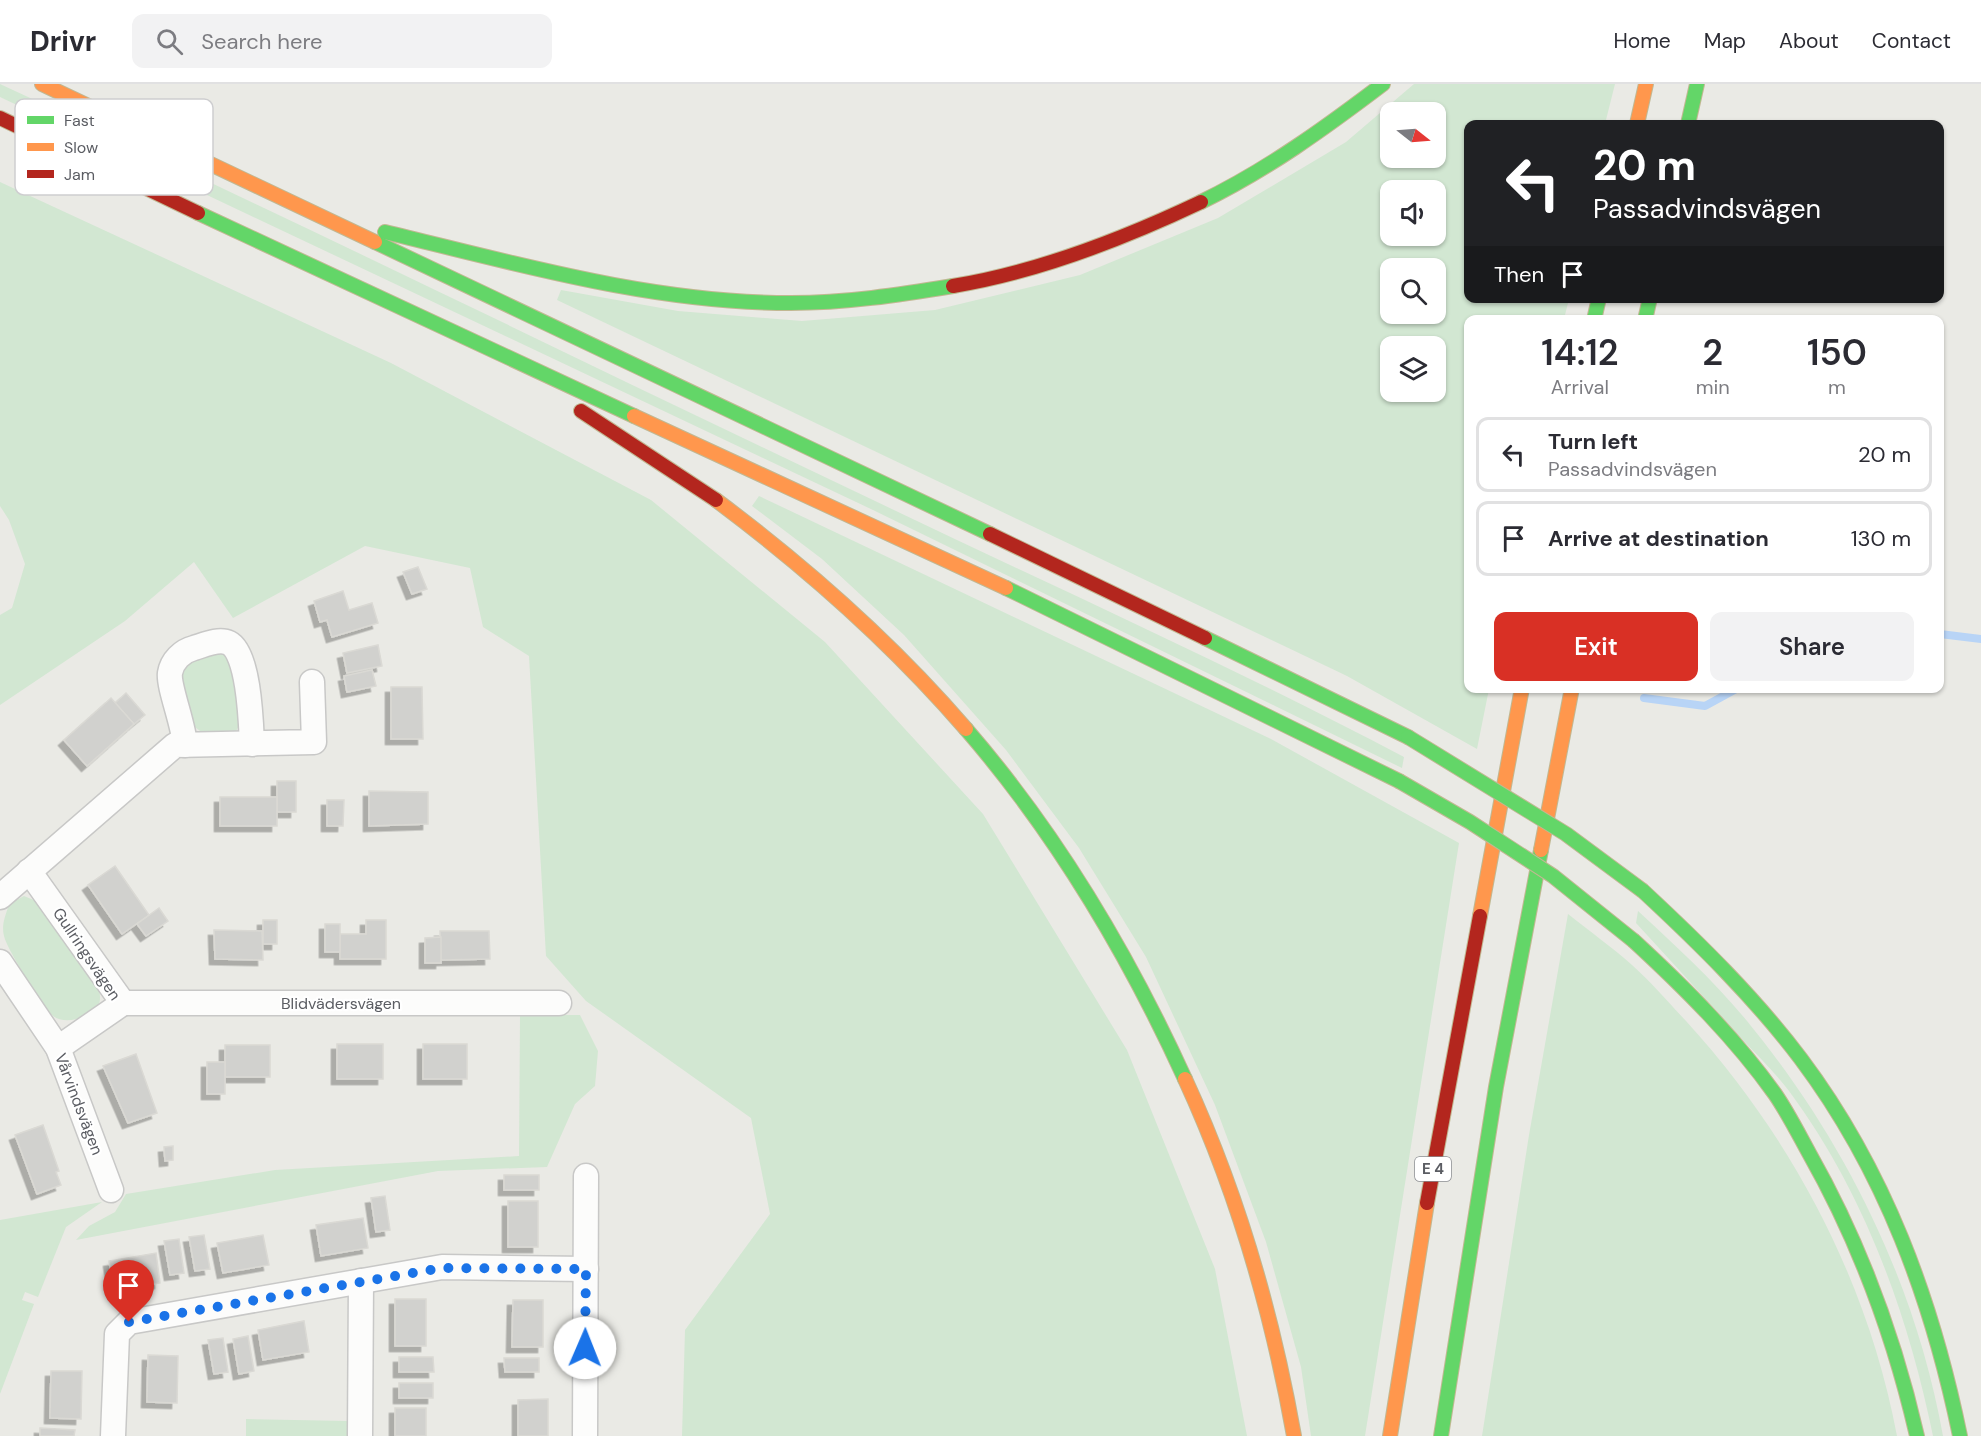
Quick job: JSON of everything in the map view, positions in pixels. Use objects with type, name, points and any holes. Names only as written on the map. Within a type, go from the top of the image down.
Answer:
[{"type":"highway","points":[[42,84],[74,99]]},
{"type":"highway","points":[[322,217],[594,282],[704,298],[812,303],[918,294],[1006,276],[1039,266],[1103,245],[1194,207],[1278,159],[1355,108],[1383,84]]},
{"type":"highway","points":[[1638,120],[1646,84]]},
{"type":"highway","points":[[1689,120],[1697,84]]},
{"type":"highway","points":[[0,118],[15,125]]},
{"type":"highway","points":[[213,165],[1076,575],[1408,737],[1566,834],[1643,891],[1703,946],[1754,1002],[1801,1059],[1842,1118],[1882,1193],[1912,1260],[1940,1340],[1960,1436]]},
{"type":"highway","points":[[162,195],[432,323],[867,522],[1230,695],[1399,781],[1470,822],[1553,876],[1634,941],[1676,980],[1775,1095],[1842,1210],[1867,1267],[1893,1338],[1917,1436]]},
{"type":"highway","points":[[432,323],[551,393]]},
{"type":"highway","points":[[570,404],[620,433],[726,505],[853,611],[912,671],[972,738],[1032,813],[1088,899],[1132,975],[1192,1094],[1227,1178],[1256,1264],[1279,1352],[1294,1436]]},
{"type":"highway","name":"E 4","points":[[1390,1436],[1416,1262],[1521,693]]},
{"type":"highway","points":[[1443,1436],[1444,1412],[1496,1087],[1571,693]]},
{"type":"street","points":[[185,744],[184,725],[170,679],[174,661],[188,649],[220,641],[230,644],[237,650],[248,691],[252,744]]},
{"type":"street","points":[[0,897],[175,745],[314,742],[312,681]]},
{"type":"street","name":"Gullringsvägen","points":[[29,872],[123,1003],[58,1048]]},
{"type":"street","name":"Vårvindsvägen","points":[[0,962],[58,1048],[111,1190]]},
{"type":"street","name":"Blidvädersvägen","points":[[123,1003],[559,1003]]},
{"type":"street","points":[[585,1436],[586,1176]]},
{"type":"street","points":[[114,1436],[117,1334],[129,1322],[442,1268],[586,1269]]},
{"type":"street","points":[[360,1436],[361,1281]]},
{"type":"green space","points":[[0,84],[32,99],[15,99],[15,104],[0,97]]},
{"type":"green space","points":[[1414,84],[1615,84],[1606,120],[1464,120],[1464,303],[1568,303],[1565,315],[1464,315],[1464,693],[1488,693],[1477,749],[1347,676],[557,300],[561,290],[678,311],[802,321],[935,310],[1080,275],[1218,218],[1346,142],[1380,113],[1380,168],[1446,168],[1446,102],[1393,102]]},
{"type":"green space","points":[[0,182],[15,189],[15,195],[28,195],[391,363],[651,500],[825,642],[983,814],[1127,1050],[1215,1269],[1247,1436],[682,1436],[685,1330],[770,1214],[751,1118],[586,1001],[546,956],[529,656],[483,627],[470,568],[365,546],[233,618],[194,562],[125,621],[0,705],[0,615],[12,608],[25,564],[9,520],[0,506]]},
{"type":"green space","points":[[213,184],[1140,626],[1404,757],[1402,768],[873,510],[207,195],[213,195]]},
{"type":"green space","points":[[759,496],[1271,739],[1459,843],[1365,1436],[1311,1436],[1301,1367],[1266,1242],[1215,1105],[1146,957],[1079,848],[1006,750],[904,635],[822,559],[752,506]]},
{"type":"green space","points":[[222,651],[231,658],[243,718],[235,733],[203,733],[192,725],[178,688],[185,662]]},
{"type":"green space","points":[[24,896],[41,903],[98,983],[99,1003],[89,1014],[69,1020],[52,1015],[11,953],[4,936],[4,920],[9,904]]},
{"type":"green space","points":[[1638,911],[1708,978],[1747,1021],[1815,1115],[1845,1165],[1872,1216],[1915,1324],[1931,1379],[1943,1436],[1933,1436],[1923,1390],[1896,1300],[1880,1256],[1840,1170],[1789,1091],[1636,923]]},
{"type":"green space","points":[[1568,914],[1632,965],[1686,1021],[1760,1113],[1792,1162],[1845,1267],[1867,1322],[1884,1378],[1897,1436],[1482,1436],[1529,1135]]},
{"type":"green space","points":[[520,1015],[580,1015],[598,1051],[595,1086],[575,1104],[547,1167],[438,1171],[76,1240],[89,1226],[115,1212],[126,1194],[275,1170],[519,1156]]},
{"type":"green space","points":[[102,1202],[66,1227],[38,1297],[25,1292],[22,1300],[34,1304],[0,1394],[0,1220]]},
{"type":"green space","points":[[246,1419],[349,1421],[349,1436],[246,1436]]},
{"type":"building","points":[[418,567],[427,589],[412,594],[403,572]]},
{"type":"building","points":[[343,591],[349,610],[372,603],[378,623],[332,637],[327,620],[320,622],[314,601]]},
{"type":"building","points":[[378,645],[382,666],[347,673],[343,653]]},
{"type":"building","points":[[372,670],[376,686],[347,692],[344,676]]},
{"type":"building","points":[[391,687],[422,687],[423,739],[391,739]]},
{"type":"building","points":[[126,693],[145,715],[134,724],[115,703]]},
{"type":"building","points":[[111,698],[134,724],[87,766],[64,740]]},
{"type":"building","points":[[277,781],[296,781],[296,812],[277,812]]},
{"type":"building","points":[[369,791],[428,792],[428,824],[369,826]]},
{"type":"building","points":[[220,797],[277,797],[277,826],[220,826]]},
{"type":"building","points":[[327,800],[344,800],[343,826],[327,826]]},
{"type":"building","points":[[115,866],[149,915],[122,934],[88,885]]},
{"type":"building","points":[[159,908],[168,921],[146,936],[137,924]]},
{"type":"building","points":[[263,920],[277,920],[277,944],[263,944]]},
{"type":"building","points":[[366,920],[386,920],[386,959],[340,959],[340,934],[366,934]]},
{"type":"building","points":[[325,924],[340,924],[340,952],[325,952]]},
{"type":"building","points":[[214,930],[262,931],[263,960],[215,959]]},
{"type":"building","points":[[440,931],[489,931],[490,959],[441,960]]},
{"type":"building","points":[[441,937],[441,963],[425,963],[425,938]]},
{"type":"building","points":[[337,1044],[383,1044],[383,1079],[337,1079]]},
{"type":"building","points":[[423,1044],[467,1044],[467,1079],[423,1079]]},
{"type":"building","points":[[225,1045],[270,1045],[270,1077],[225,1077]]},
{"type":"building","points":[[136,1054],[157,1113],[128,1123],[103,1066]]},
{"type":"building","points":[[207,1062],[225,1062],[225,1094],[207,1094]]},
{"type":"building","points":[[43,1125],[59,1171],[56,1172],[61,1185],[37,1194],[15,1135]]},
{"type":"building","points":[[173,1146],[173,1160],[165,1161],[164,1147]]},
{"type":"building","points":[[504,1175],[539,1175],[539,1190],[504,1190]]},
{"type":"building","points":[[385,1196],[390,1230],[376,1232],[371,1198]]},
{"type":"building","points":[[508,1201],[538,1201],[538,1247],[508,1247]]},
{"type":"building","points":[[363,1218],[368,1248],[321,1256],[316,1225]]},
{"type":"building","points":[[204,1235],[210,1269],[195,1271],[189,1237]]},
{"type":"building","points":[[263,1235],[269,1265],[223,1273],[217,1243]]},
{"type":"building","points":[[179,1239],[184,1273],[170,1275],[164,1241]]},
{"type":"building","points":[[156,1253],[160,1283],[114,1291],[109,1261]]},
{"type":"building","points":[[395,1299],[426,1299],[426,1346],[395,1346]]},
{"type":"building","points":[[513,1300],[543,1300],[543,1347],[512,1347]]},
{"type":"building","points":[[304,1321],[309,1352],[263,1360],[258,1330]]},
{"type":"building","points":[[248,1336],[254,1371],[239,1374],[233,1339]]},
{"type":"building","points":[[223,1338],[228,1372],[214,1374],[208,1340]]},
{"type":"building","points":[[148,1355],[178,1356],[177,1403],[147,1402]]},
{"type":"building","points":[[399,1357],[433,1357],[434,1372],[399,1372]]},
{"type":"building","points":[[504,1358],[539,1358],[539,1372],[505,1372]]},
{"type":"building","points":[[51,1371],[82,1371],[81,1419],[50,1418]]},
{"type":"building","points":[[399,1383],[433,1383],[433,1398],[399,1398]]},
{"type":"building","points":[[548,1399],[548,1436],[518,1436],[518,1400]]},
{"type":"building","points":[[395,1408],[426,1408],[426,1436],[395,1436]]},
{"type":"building","points":[[40,1428],[75,1430],[74,1436],[40,1436]]},
{"type":"waterway","points":[[1944,634],[1981,639]]},
{"type":"waterway","points":[[1644,698],[1705,706],[1729,693]]},
{"type":"traffic: fast","points":[[1201,202],[1295,148],[1383,84]]},
{"type":"traffic: fast","points":[[1689,120],[1697,84]]},
{"type":"traffic: fast","points":[[198,213],[634,416]]},
{"type":"traffic: fast","points":[[385,232],[586,280],[637,289],[739,301],[832,302],[953,286]]},
{"type":"traffic: fast","points":[[375,242],[990,534]]},
{"type":"traffic: fast","points":[[1595,315],[1598,303]]},
{"type":"traffic: fast","points":[[1646,315],[1649,303]]},
{"type":"traffic: fast","points":[[1006,588],[1399,781]]},
{"type":"traffic: fast","points":[[1205,638],[1408,737]]},
{"type":"traffic: fast","points":[[966,729],[1030,810],[1088,896],[1139,986],[1185,1079]]},
{"type":"traffic: fast","points":[[1408,737],[1566,834],[1643,891]]},
{"type":"traffic: fast","points":[[1399,781],[1470,822],[1553,876],[1634,941]]},
{"type":"traffic: fast","points":[[1441,1436],[1496,1087],[1541,850]]},
{"type":"traffic: fast","points":[[1643,891],[1765,1014],[1801,1059],[1831,1102],[1857,1146],[1902,1238],[1920,1286],[1949,1385],[1960,1436]]},
{"type":"traffic: fast","points":[[1634,941],[1726,1033],[1760,1073],[1789,1116],[1860,1256],[1898,1362],[1917,1436]]},
{"type":"traffic: slow","points":[[42,84],[74,99]]},
{"type":"traffic: slow","points":[[1638,120],[1646,84]]},
{"type":"traffic: slow","points":[[213,165],[375,242]]},
{"type":"traffic: slow","points":[[634,416],[1006,588]]},
{"type":"traffic: slow","points":[[716,500],[783,552],[847,607],[908,666],[966,729]]},
{"type":"traffic: slow","points":[[1480,916],[1521,693]]},
{"type":"traffic: slow","points":[[1541,850],[1571,693]]},
{"type":"traffic: slow","points":[[1185,1079],[1221,1166],[1251,1254],[1275,1344],[1294,1436]]},
{"type":"traffic: slow","points":[[1390,1436],[1427,1203]]},
{"type":"traffic: jam","points":[[0,118],[15,125]]},
{"type":"traffic: jam","points":[[160,195],[198,213]]},
{"type":"traffic: jam","points":[[953,286],[1017,272],[1080,253],[1201,202]]},
{"type":"traffic: jam","points":[[581,411],[716,500]]},
{"type":"traffic: jam","points":[[990,534],[1205,638]]},
{"type":"traffic: jam","points":[[1427,1203],[1480,916]]},
{"type":"route","points":[[129,1322],[442,1268],[586,1269],[585,1348]]}]
